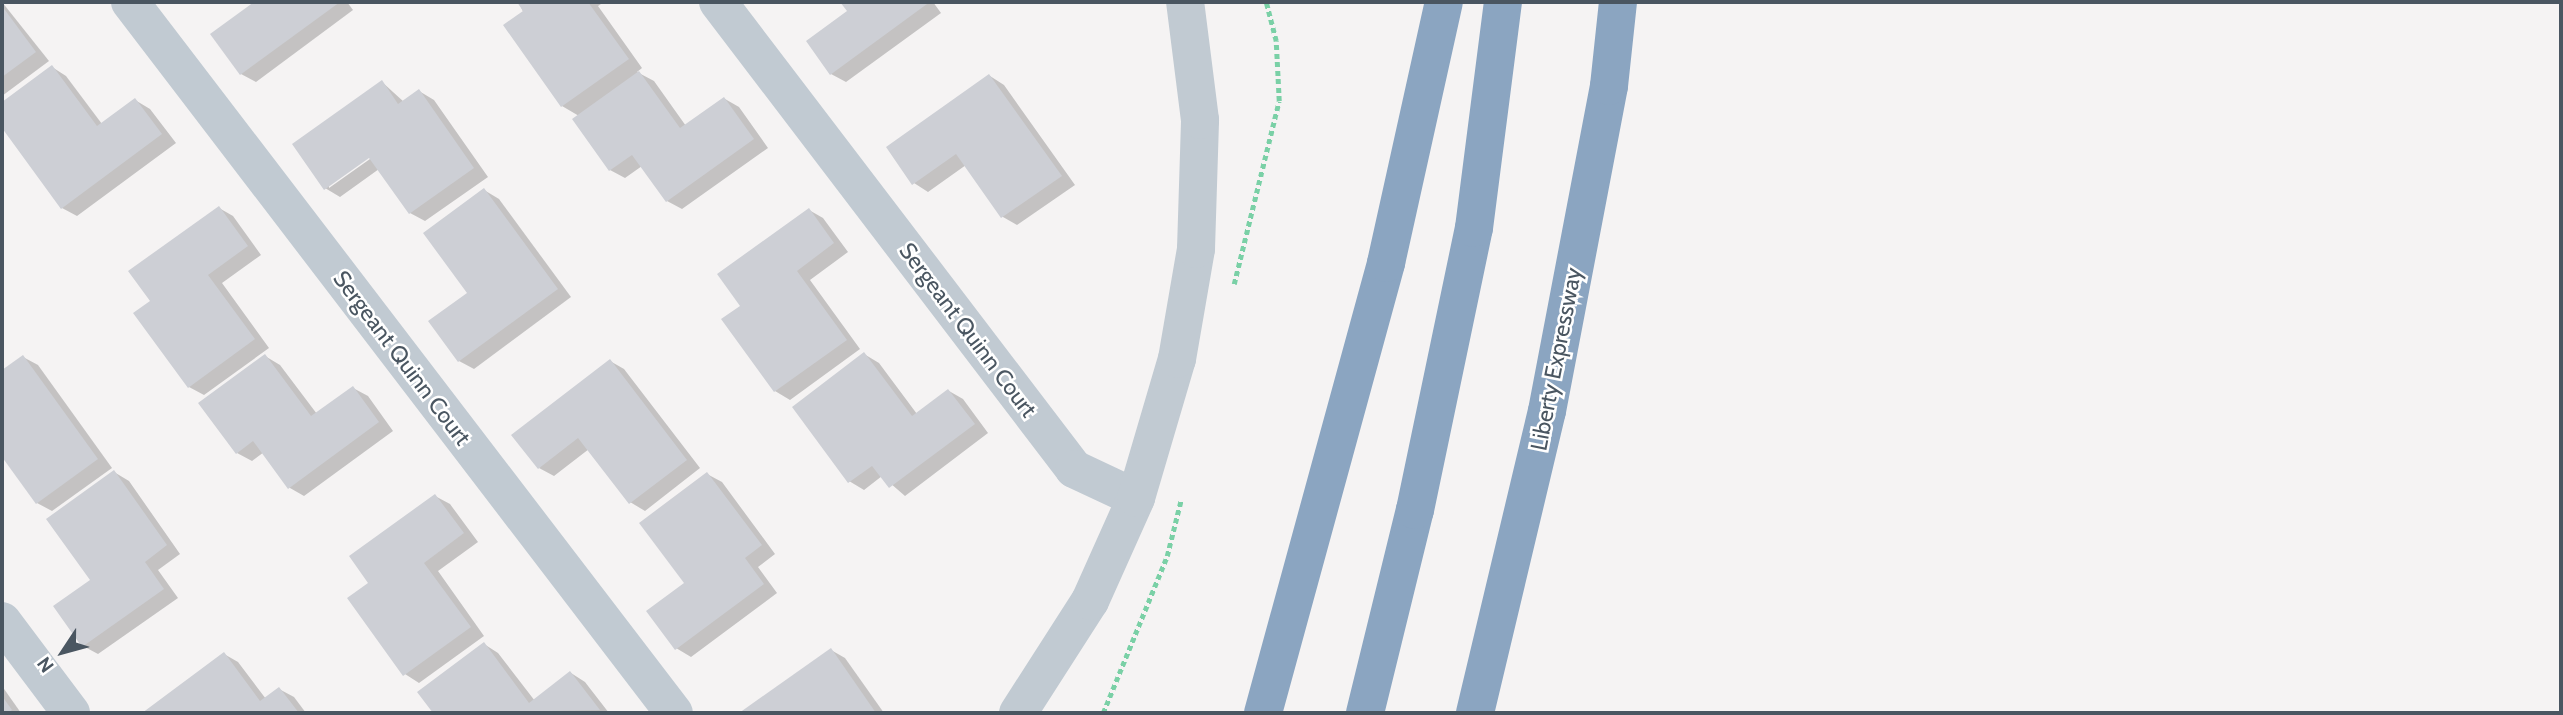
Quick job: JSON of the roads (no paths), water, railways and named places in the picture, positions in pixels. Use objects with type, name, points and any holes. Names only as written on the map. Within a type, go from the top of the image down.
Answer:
[{"type":"highway","points":[[1264,713],[1386,263],[1444,2]]},
{"type":"highway","points":[[1365,713],[1415,510],[1474,228],[1503,2]]},
{"type":"highway","name":"Liberty Expressway","points":[[1475,713],[1547,411],[1609,86],[1618,2]]},
{"type":"street","name":"Sergeant Quinn Court","points":[[130,2],[674,713]]},
{"type":"street","name":"Sergeant Quinn Court","points":[[718,2],[1074,469],[1136,498]]},
{"type":"street","points":[[1018,713],[1090,601],[1136,498],[1177,359],[1196,250],[1199,120],[1185,2]]},
{"type":"street","points":[[2,621],[71,713]]}]
